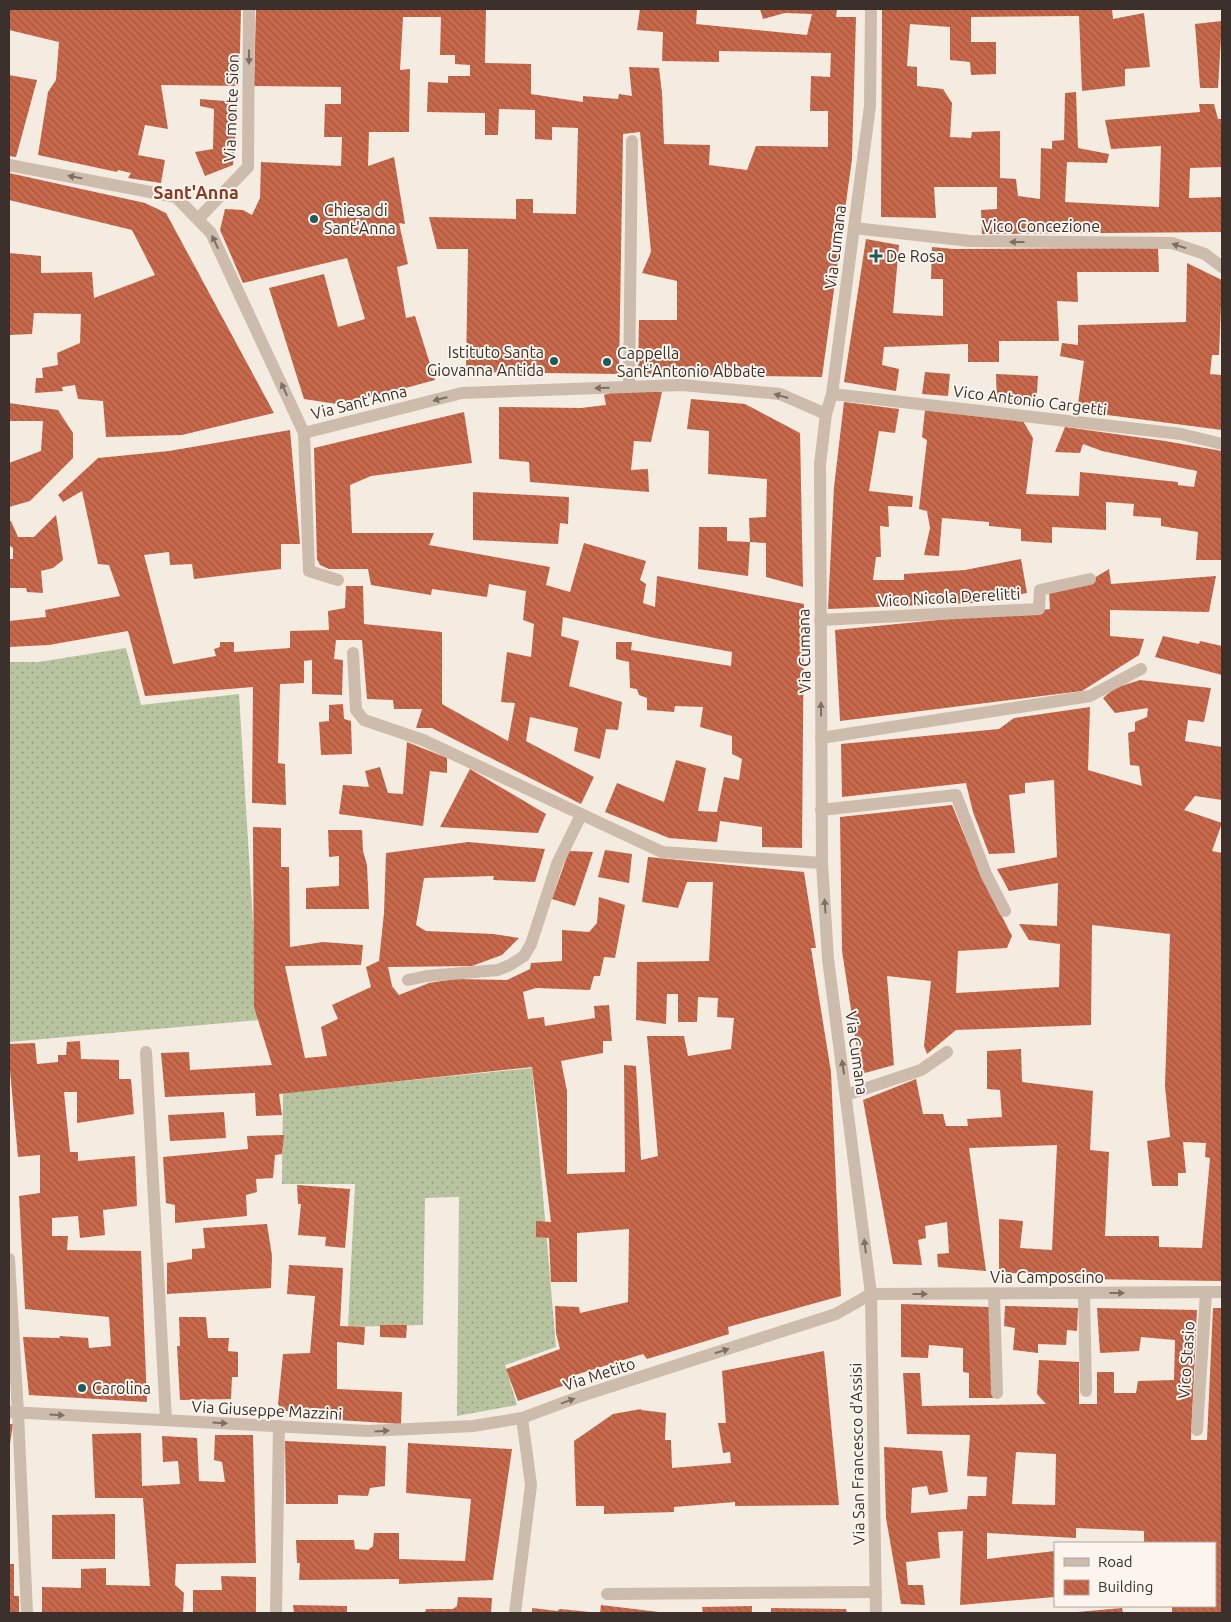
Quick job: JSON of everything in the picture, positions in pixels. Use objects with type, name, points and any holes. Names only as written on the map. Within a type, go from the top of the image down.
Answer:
[{"type":"street","name":"Via monte Sion","points":[[198,219],[248,167],[249,9]]},
{"type":"street","name":"Via Cumana","points":[[871,1294],[828,959],[822,863],[820,464],[826,414],[832,394],[870,106],[872,9]]},
{"type":"street","points":[[630,387],[632,140]]},
{"type":"street","name":"Via Sant'Anna","points":[[9,164],[176,197],[210,232],[304,433],[462,393],[682,386],[780,394],[826,414]]},
{"type":"street","name":"Vico Concezione","points":[[854,228],[970,242],[1172,243],[1205,254],[1222,267]]},
{"type":"street","name":"Vico Antonio Cargetti","points":[[832,394],[1181,434],[1222,444]]},
{"type":"street","points":[[304,433],[309,571],[338,580]]},
{"type":"street","name":"Vico Nicola Derelitti","points":[[820,620],[1039,608],[1040,590],[1090,579]]},
{"type":"street","points":[[353,653],[356,710],[364,720],[423,740],[581,816],[662,852],[822,863]]},
{"type":"street","points":[[821,738],[1090,696],[1141,669]]},
{"type":"street","points":[[821,810],[956,795],[986,874],[1005,911]]},
{"type":"street","points":[[408,980],[427,976],[498,970],[524,956],[531,944],[557,864],[581,816]]},
{"type":"street","points":[[146,1052],[166,1420]]},
{"type":"street","points":[[846,1095],[921,1070],[948,1052]]},
{"type":"street","points":[[9,1259],[14,1412],[27,1613]]},
{"type":"street","name":"Vico Stasio","points":[[1197,1430],[1206,1292]]},
{"type":"street","name":"Via Camposcino","points":[[871,1294],[1222,1292]]},
{"type":"street","points":[[1084,1293],[1086,1391]]},
{"type":"street","name":"Via Metito","points":[[522,1418],[581,1396],[836,1314],[871,1294]]},
{"type":"street","name":"Via San Francesco d'Assisi","points":[[871,1294],[876,1613]]},
{"type":"street","points":[[994,1294],[996,1394]]},
{"type":"street","name":"Via Giuseppe Mazzini","points":[[14,1412],[368,1431],[473,1426],[522,1418]]},
{"type":"street","points":[[514,1613],[531,1485],[522,1418]]},
{"type":"street","points":[[276,1613],[279,1426]]},
{"type":"street","points":[[607,1594],[876,1592]]},
{"type":"green space","points":[[126,648],[141,705],[239,694],[259,1020],[9,1042],[9,662],[39,662]]},
{"type":"green space","points":[[532,1068],[556,1347],[505,1365],[517,1405],[457,1416],[459,1197],[425,1198],[423,1325],[348,1327],[355,1184],[282,1184],[283,1093]]},
{"type":"building","points":[[9,9],[241,9],[239,86],[161,85],[168,129],[145,125],[138,155],[165,160],[161,183],[128,178],[131,173],[118,170],[117,172],[38,155],[48,92],[56,80],[59,42],[9,30]]},
{"type":"building","points":[[256,9],[486,9],[485,63],[531,64],[531,94],[583,102],[583,96],[618,99],[619,94],[632,96],[629,67],[659,68],[664,144],[710,145],[709,165],[747,170],[756,146],[828,147],[828,111],[810,111],[811,76],[830,77],[831,53],[719,51],[719,62],[662,61],[663,32],[637,30],[640,9],[697,9],[696,24],[807,35],[812,14],[785,13],[763,19],[760,9],[837,9],[836,17],[856,17],[852,159],[822,377],[638,374],[639,320],[677,320],[677,281],[642,273],[651,252],[640,132],[623,134],[619,374],[466,372],[468,249],[437,249],[429,217],[516,219],[516,199],[533,199],[533,213],[576,214],[578,128],[552,127],[552,140],[535,139],[535,110],[499,109],[498,135],[485,135],[485,113],[427,112],[428,82],[448,83],[448,76],[470,76],[470,65],[455,64],[455,55],[440,55],[441,17],[403,17],[400,70],[410,69],[409,132],[369,132],[368,166],[394,157],[405,224],[399,223],[408,264],[397,267],[406,318],[415,316],[435,380],[343,405],[304,399],[269,288],[324,274],[338,327],[365,319],[347,258],[243,283],[220,230],[225,209],[243,210],[252,215],[260,198],[261,162],[341,166],[342,137],[324,137],[325,104],[341,104],[341,87],[254,86]]},
{"type":"building","points":[[882,9],[1112,9],[1113,19],[1144,13],[1150,67],[1125,69],[1125,86],[1082,91],[1079,16],[971,17],[971,42],[996,42],[996,74],[971,75],[970,62],[950,60],[950,27],[910,24],[907,66],[917,67],[917,86],[943,89],[952,103],[950,137],[971,138],[972,132],[1000,131],[1000,178],[1016,179],[1018,196],[1040,199],[1041,148],[1052,149],[1052,141],[1064,140],[1065,93],[1076,92],[1078,148],[1109,154],[1107,163],[1067,162],[1065,202],[1159,207],[1161,146],[1111,149],[1105,120],[1200,112],[1199,104],[1214,104],[1218,119],[1222,119],[1222,167],[1190,168],[1189,198],[1222,197],[1222,232],[982,234],[981,210],[997,209],[997,187],[934,187],[936,218],[881,217]]},
{"type":"building","points":[[1222,21],[1218,88],[1200,88],[1195,24]]},
{"type":"building","points":[[9,75],[37,80],[16,157],[9,156]]},
{"type":"building","points":[[200,99],[238,102],[233,165],[205,176],[195,152],[213,149],[214,109],[200,106]]},
{"type":"building","points":[[9,173],[145,203],[166,213],[274,413],[182,435],[106,437],[103,401],[78,399],[75,385],[62,387],[63,391],[35,393],[36,378],[43,378],[42,368],[58,365],[57,353],[80,343],[81,314],[34,313],[32,334],[9,335],[9,253],[41,256],[41,273],[92,272],[94,298],[155,275],[132,230],[9,200]]},
{"type":"building","points":[[866,239],[899,245],[893,313],[943,316],[943,279],[931,279],[932,247],[954,249],[1158,248],[1159,272],[1077,272],[1078,302],[1057,301],[1059,341],[999,341],[999,362],[968,362],[968,344],[884,347],[882,365],[899,369],[896,391],[844,382]]},
{"type":"building","points":[[1187,263],[1222,280],[1219,355],[1212,355],[1210,374],[1222,375],[1222,430],[1077,411],[1084,361],[1060,356],[1062,343],[1078,345],[1078,325],[1186,322]]},
{"type":"building","points":[[925,372],[950,374],[948,396],[922,394]]},
{"type":"building","points":[[996,374],[1038,376],[1036,407],[997,403]]},
{"type":"building","points":[[617,391],[662,392],[651,442],[634,441],[631,470],[648,469],[649,492],[530,482],[529,462],[499,459],[499,407],[581,408],[606,405],[604,395]]},
{"type":"building","points":[[691,399],[745,404],[800,433],[803,587],[766,577],[766,543],[750,542],[749,518],[766,517],[767,479],[708,474],[709,431],[687,429]]},
{"type":"building","points":[[844,402],[899,409],[895,433],[879,431],[869,491],[913,496],[912,507],[888,506],[889,527],[880,526],[881,557],[876,557],[873,580],[904,580],[904,574],[965,570],[1021,559],[1027,593],[971,603],[828,609],[834,487]]},
{"type":"building","points":[[9,403],[58,410],[73,433],[73,458],[30,501],[9,507],[9,463],[41,451],[43,421],[9,421]]},
{"type":"building","points":[[925,410],[1023,421],[1033,438],[1026,494],[1079,496],[1080,472],[1178,482],[1178,485],[1194,487],[1197,471],[1102,451],[1083,444],[1080,453],[1055,452],[1065,427],[1222,451],[1222,560],[1196,560],[1198,532],[1161,526],[1161,518],[1133,516],[1134,504],[1106,502],[1106,530],[1052,527],[1052,543],[1021,541],[1021,529],[989,526],[989,522],[942,518],[939,556],[924,555],[930,528],[927,511],[919,509],[927,440],[922,437]]},
{"type":"building","points":[[464,412],[472,463],[371,476],[350,485],[352,533],[434,533],[429,545],[550,567],[546,585],[570,592],[584,543],[646,561],[640,580],[646,584],[643,603],[655,607],[657,576],[804,604],[802,848],[762,847],[762,827],[720,821],[717,842],[669,838],[605,812],[617,783],[664,802],[676,760],[706,768],[698,811],[717,812],[724,777],[739,780],[742,759],[732,754],[732,736],[700,727],[703,707],[675,706],[674,712],[647,710],[647,698],[639,695],[637,689],[630,688],[629,662],[616,659],[616,642],[632,642],[631,650],[731,666],[732,652],[655,638],[563,617],[561,636],[579,641],[569,686],[622,702],[618,730],[606,729],[600,759],[574,751],[578,728],[530,717],[526,741],[594,777],[581,804],[432,728],[416,728],[422,709],[394,709],[393,700],[367,699],[362,640],[336,640],[334,659],[343,660],[342,695],[312,694],[312,660],[304,661],[304,683],[280,684],[278,763],[285,764],[286,805],[252,803],[253,687],[145,696],[128,631],[49,645],[9,647],[9,621],[46,617],[45,610],[120,596],[109,565],[98,564],[82,491],[63,502],[58,495],[98,458],[169,451],[290,430],[300,544],[281,544],[281,569],[194,579],[192,564],[170,565],[169,552],[144,555],[173,664],[216,656],[214,649],[220,647],[220,642],[234,642],[234,652],[290,648],[290,631],[329,630],[328,611],[345,608],[346,586],[363,586],[364,624],[442,632],[442,704],[508,741],[515,703],[501,702],[507,652],[531,657],[534,624],[523,620],[526,591],[489,584],[487,597],[432,589],[431,595],[371,585],[368,569],[329,569],[320,565],[317,559],[314,448]]},
{"type":"building","points":[[473,492],[569,497],[568,524],[560,523],[558,544],[473,540]]},
{"type":"building","points":[[56,515],[63,560],[53,568],[41,571],[43,593],[27,592],[26,588],[9,588],[9,559],[13,559],[13,548],[9,545],[9,522],[11,521],[18,537],[34,537]]},
{"type":"building","points":[[699,527],[727,527],[727,541],[750,542],[748,576],[698,569]]},
{"type":"building","points":[[1109,569],[1111,584],[1216,576],[1209,612],[1110,610],[1110,636],[1144,639],[1139,655],[1082,691],[840,721],[835,630],[1050,609],[1049,592],[1081,586]]},
{"type":"building","points":[[1163,636],[1199,644],[1200,641],[1222,646],[1222,675],[1155,657]]},
{"type":"building","points":[[1140,680],[1211,688],[1204,722],[1188,720],[1185,741],[1222,747],[1222,800],[1195,796],[1184,810],[1222,823],[1212,851],[1222,853],[1222,1281],[1083,1279],[999,1272],[999,1219],[1023,1221],[1020,1248],[1052,1250],[1057,1145],[969,1148],[986,1271],[938,1267],[937,1254],[949,1253],[947,1222],[925,1226],[926,1238],[918,1240],[922,1265],[893,1264],[863,1100],[916,1079],[923,1114],[943,1114],[946,1126],[968,1126],[967,1119],[1002,1117],[1000,1090],[987,1089],[987,1051],[1021,1049],[1022,1082],[1093,1091],[1090,1150],[1109,1152],[1105,1236],[1159,1236],[1159,1247],[1202,1248],[1210,1158],[1205,1157],[1206,1143],[1183,1142],[1186,1173],[1178,1173],[1178,1186],[1152,1186],[1147,1141],[1170,1137],[1165,1086],[1170,934],[1092,925],[1091,1025],[956,1030],[927,1054],[924,1046],[931,981],[887,976],[894,1065],[861,1074],[842,951],[840,817],[952,805],[981,876],[1012,936],[1007,948],[958,951],[956,993],[1059,987],[1060,944],[1029,940],[1019,924],[1057,926],[1058,883],[1009,891],[997,869],[1057,857],[1054,780],[1025,783],[1025,793],[1009,795],[1015,853],[989,854],[973,812],[966,783],[842,797],[841,744],[999,729],[1014,718],[1090,707],[1088,770],[1142,786],[1139,766],[1130,765],[1128,733],[1135,731],[1135,722],[1147,717],[1148,708],[1115,713],[1103,698],[1115,688]]},
{"type":"building","points":[[343,704],[344,719],[351,721],[352,754],[321,755],[319,722],[329,721],[329,705]]},
{"type":"building","points":[[407,742],[447,758],[447,773],[430,771],[423,826],[339,814],[343,785],[369,787],[365,771],[380,767],[388,793],[403,794]]},
{"type":"building","points":[[470,769],[546,814],[538,833],[440,827]]},
{"type":"building","points":[[253,827],[281,828],[281,867],[289,867],[290,947],[323,942],[363,945],[361,965],[285,966],[305,1058],[327,1056],[321,1027],[338,1019],[332,1005],[371,987],[366,967],[379,961],[384,913],[386,853],[468,842],[545,849],[535,882],[493,880],[494,876],[424,878],[416,925],[426,931],[493,934],[519,938],[502,955],[472,966],[388,967],[392,986],[399,995],[429,983],[455,979],[507,980],[530,969],[531,963],[562,961],[562,930],[589,932],[597,923],[599,897],[625,905],[615,958],[604,957],[600,976],[594,976],[590,990],[536,988],[523,992],[528,1019],[544,1017],[545,1026],[595,1018],[594,1006],[609,1005],[612,1041],[603,1041],[603,1053],[561,1061],[567,1091],[567,1174],[625,1172],[624,1065],[636,1066],[641,1160],[658,1156],[647,1036],[684,1036],[688,1056],[731,1049],[734,1018],[717,1017],[718,998],[698,997],[697,1022],[678,1022],[678,994],[667,994],[666,1024],[636,1020],[637,962],[709,961],[713,882],[687,882],[678,908],[642,902],[648,857],[804,872],[816,948],[811,948],[831,1072],[841,1296],[728,1327],[729,1334],[647,1359],[643,1354],[575,1375],[577,1381],[518,1401],[506,1369],[560,1349],[556,1333],[555,1306],[579,1307],[580,1313],[628,1302],[629,1229],[577,1233],[577,1282],[551,1282],[549,1238],[536,1237],[536,1221],[551,1222],[532,1067],[279,1094],[282,1115],[256,1116],[255,1093],[165,1097],[161,1053],[189,1052],[190,1070],[272,1065],[254,1007]]},
{"type":"building","points":[[328,830],[362,830],[363,851],[367,865],[369,909],[306,909],[306,888],[339,886],[339,856],[329,857]]},
{"type":"building","points":[[605,850],[632,854],[629,883],[598,877]]},
{"type":"building","points":[[569,851],[593,852],[575,906],[552,899]]},
{"type":"building","points":[[80,1041],[81,1059],[119,1060],[119,1079],[131,1079],[134,1114],[77,1123],[77,1092],[64,1092],[70,1152],[78,1152],[78,1161],[135,1156],[137,1206],[103,1210],[105,1235],[80,1238],[78,1216],[52,1218],[52,1236],[68,1236],[67,1250],[141,1251],[147,1402],[29,1395],[23,1337],[59,1338],[60,1336],[88,1338],[89,1348],[111,1346],[109,1317],[25,1309],[19,1196],[40,1193],[40,1155],[18,1157],[9,1044],[35,1043],[37,1064],[58,1062],[58,1055],[66,1055],[67,1042]]},
{"type":"building","points":[[224,1112],[226,1138],[170,1141],[168,1115]]},
{"type":"building","points":[[284,1135],[282,1154],[275,1155],[273,1178],[256,1179],[257,1192],[246,1195],[247,1216],[175,1223],[175,1205],[166,1203],[163,1157],[248,1149],[247,1136]]},
{"type":"building","points":[[297,1185],[350,1189],[345,1248],[325,1246],[326,1237],[298,1235],[301,1204],[298,1204]]},
{"type":"building","points":[[267,1224],[272,1256],[271,1288],[167,1294],[167,1263],[192,1259],[192,1249],[205,1248],[203,1228]]},
{"type":"building","points":[[289,1265],[343,1268],[340,1326],[365,1327],[364,1345],[337,1342],[337,1389],[402,1392],[401,1424],[338,1420],[337,1412],[283,1411],[278,1404],[283,1354],[310,1353],[315,1296],[287,1294]]},
{"type":"building","points":[[901,1304],[990,1307],[993,1398],[969,1398],[969,1373],[963,1372],[963,1348],[929,1345],[928,1358],[901,1357]]},
{"type":"building","points":[[1005,1306],[1078,1308],[1077,1331],[1067,1330],[1066,1345],[1038,1344],[1038,1353],[1013,1350],[1015,1328],[1004,1326]]},
{"type":"building","points":[[1097,1308],[1197,1310],[1191,1440],[1207,1440],[1213,1308],[1222,1308],[1222,1613],[1172,1613],[1172,1607],[1216,1607],[1216,1542],[1144,1542],[1144,1531],[1076,1528],[1076,1538],[987,1533],[987,1559],[1054,1551],[1054,1597],[960,1605],[963,1531],[938,1532],[940,1558],[906,1562],[908,1585],[923,1585],[925,1605],[901,1604],[886,1518],[884,1447],[942,1451],[948,1492],[929,1495],[927,1486],[912,1488],[911,1513],[967,1509],[968,1496],[986,1496],[987,1477],[967,1476],[970,1435],[907,1434],[903,1373],[920,1373],[922,1406],[1046,1404],[1037,1394],[1039,1360],[1079,1362],[1079,1404],[1097,1404],[1097,1372],[1114,1372],[1114,1393],[1136,1393],[1138,1381],[1174,1380],[1175,1340],[1141,1337],[1139,1351],[1100,1353]],"holes":[[[1016,1452],[1056,1454],[1055,1505],[1012,1504]]]},
{"type":"building","points":[[179,1317],[206,1317],[208,1338],[229,1338],[228,1351],[238,1352],[238,1377],[232,1377],[231,1399],[180,1400],[177,1346],[180,1346]]},
{"type":"building","points":[[380,1325],[407,1325],[406,1338],[380,1337]]},
{"type":"building","points":[[824,1351],[839,1505],[735,1506],[735,1502],[674,1507],[674,1512],[604,1514],[604,1506],[576,1506],[574,1441],[613,1414],[641,1409],[666,1413],[665,1440],[671,1440],[672,1468],[731,1463],[730,1452],[723,1453],[718,1423],[726,1423],[722,1371]]},
{"type":"building","points":[[9,1424],[13,1424],[10,1444],[9,1444]]},
{"type":"building","points":[[141,1433],[142,1486],[180,1484],[178,1461],[163,1462],[162,1436],[197,1438],[199,1481],[225,1482],[222,1462],[214,1460],[215,1435],[253,1435],[256,1563],[176,1564],[175,1585],[184,1593],[183,1613],[42,1613],[42,1587],[81,1588],[81,1569],[106,1568],[106,1585],[150,1586],[143,1498],[95,1498],[92,1434]]},
{"type":"building","points":[[285,1441],[386,1446],[385,1486],[370,1488],[368,1496],[338,1495],[338,1504],[286,1504]]},
{"type":"building","points":[[408,1443],[512,1449],[493,1580],[399,1584],[399,1579],[299,1580],[300,1563],[297,1563],[296,1540],[354,1540],[355,1549],[368,1550],[373,1546],[374,1533],[399,1533],[399,1559],[465,1561],[471,1499],[406,1493]]},
{"type":"building","points":[[115,1514],[115,1559],[52,1559],[52,1515]]},
{"type":"building","points":[[9,1564],[14,1564],[14,1596],[19,1596],[19,1613],[9,1613]]},
{"type":"building","points":[[221,1576],[256,1577],[256,1613],[193,1613],[193,1590],[222,1590]]},
{"type":"building","points":[[458,1597],[492,1598],[491,1613],[425,1613],[426,1609],[453,1609],[457,1606]]},
{"type":"building","points":[[293,1605],[347,1606],[347,1613],[294,1613]]},
{"type":"building","points":[[601,1605],[659,1612],[659,1613],[600,1613]]},
{"type":"building","points":[[752,1606],[752,1613],[703,1613],[702,1607]]},
{"type":"building","points":[[532,1608],[557,1611],[560,1609],[590,1613],[532,1613]]},
{"type":"building","points":[[771,1608],[846,1609],[847,1613],[771,1613]]},
{"type":"building","points":[[1122,1608],[1123,1613],[1077,1613],[1077,1612]]},
{"type":"place","name":"Chiesa di Sant'Anna","points":[[314,219]]},
{"type":"place","name":"De Rosa","points":[[876,256]]},
{"type":"place","name":"Istituto Santa Giovanna Antida","points":[[554,361]]},
{"type":"place","name":"Cappella Sant'Antonio Abbate","points":[[607,362]]},
{"type":"place","name":"Carolina","points":[[82,1388]]},
{"type":"district","name":"Sant'Anna","points":[[196,192]]}]
